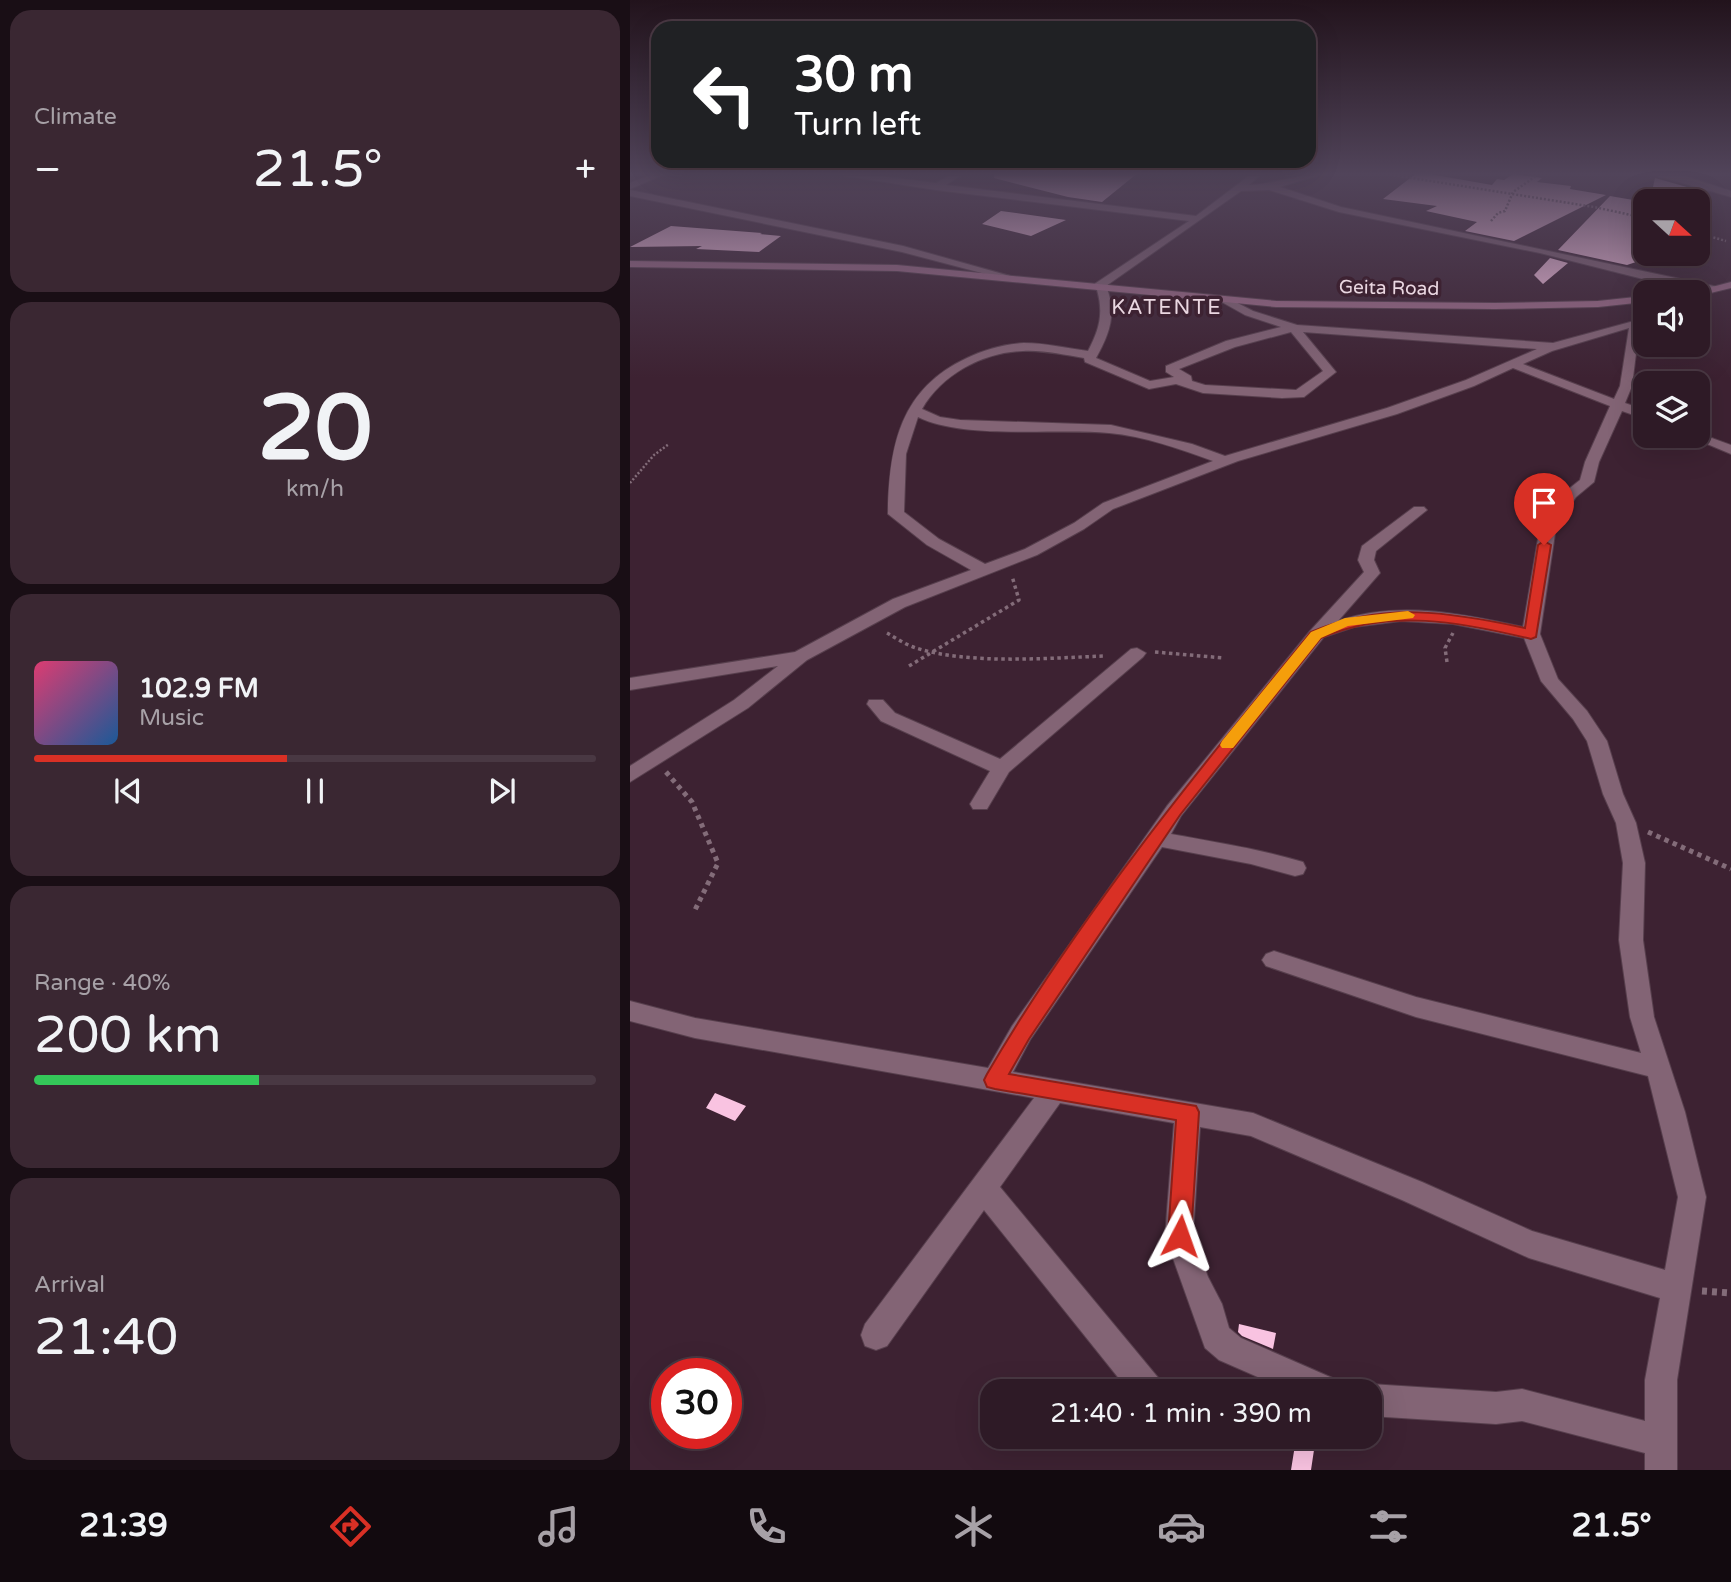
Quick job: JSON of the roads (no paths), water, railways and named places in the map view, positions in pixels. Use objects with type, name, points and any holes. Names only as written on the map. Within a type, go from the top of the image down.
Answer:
[{"type":"main road","name":"Geita Road","points":[[630,264],[897,268],[1276,304],[1495,306],[1598,304],[1633,300]]},
{"type":"main road","points":[[1710,290],[1731,285]]},
{"type":"street","points":[[862,241],[1016,279]]},
{"type":"street","points":[[1167,241],[1100,287],[1109,307],[1108,325],[1088,359],[1149,385],[1177,380],[1194,384]]},
{"type":"street","points":[[1494,241],[1643,276],[1718,288]]},
{"type":"street","points":[[1710,292],[1718,288]]},
{"type":"street","points":[[1224,299],[1249,313],[1294,328],[1330,372],[1298,394],[1203,389],[1170,369],[1223,345],[1294,328],[1555,346]]},
{"type":"street","points":[[630,775],[741,704],[801,656],[899,603],[1010,560],[1079,526],[1108,506],[1226,461],[1392,411],[1470,383],[1555,346],[1633,324]]},
{"type":"street","points":[[1382,1401],[1496,1408],[1522,1405],[1661,1455],[1661,1380],[1692,1197],[1672,1112],[1642,1017],[1631,940],[1634,863],[1621,814],[1598,741],[1580,715],[1550,681],[1531,634],[1548,527],[1571,494],[1587,482],[1591,462],[1626,386],[1633,335]]},
{"type":"street","points":[[983,570],[933,542],[896,513],[895,482],[901,443],[914,410],[932,383],[970,360],[1012,348],[1091,355]]},
{"type":"street","points":[[1512,364],[1633,410]]},
{"type":"street","points":[[914,410],[937,421],[960,424],[1111,429],[1187,447],[1226,461]]},
{"type":"street","points":[[1710,442],[1731,450]]},
{"type":"street","points":[[995,1080],[1021,1033],[1174,811],[1316,635],[1372,573],[1366,560],[1368,549],[1419,510]]},
{"type":"street","points":[[1316,635],[1345,622],[1401,615],[1465,619],[1531,634]]},
{"type":"street","points":[[980,804],[1002,768],[1137,653]]},
{"type":"street","points":[[630,684],[801,656]]},
{"type":"street","points":[[876,704],[888,717],[1002,768]]},
{"type":"street","points":[[1157,839],[1251,856],[1295,868]]},
{"type":"street","points":[[1274,960],[1355,991],[1476,1025],[1657,1066]]},
{"type":"street","points":[[630,1011],[695,1028],[1253,1125],[1412,1191],[1529,1244],[1599,1263],[1677,1289]]},
{"type":"street","points":[[876,1335],[1054,1091]]},
{"type":"street","points":[[1188,1112],[1180,1236],[1196,1284],[1207,1304],[1216,1337],[1230,1349],[1299,1379]]},
{"type":"street","points":[[983,1188],[1139,1379]]},
{"type":"district","name":"KATENTE","points":[[1167,307]]}]
